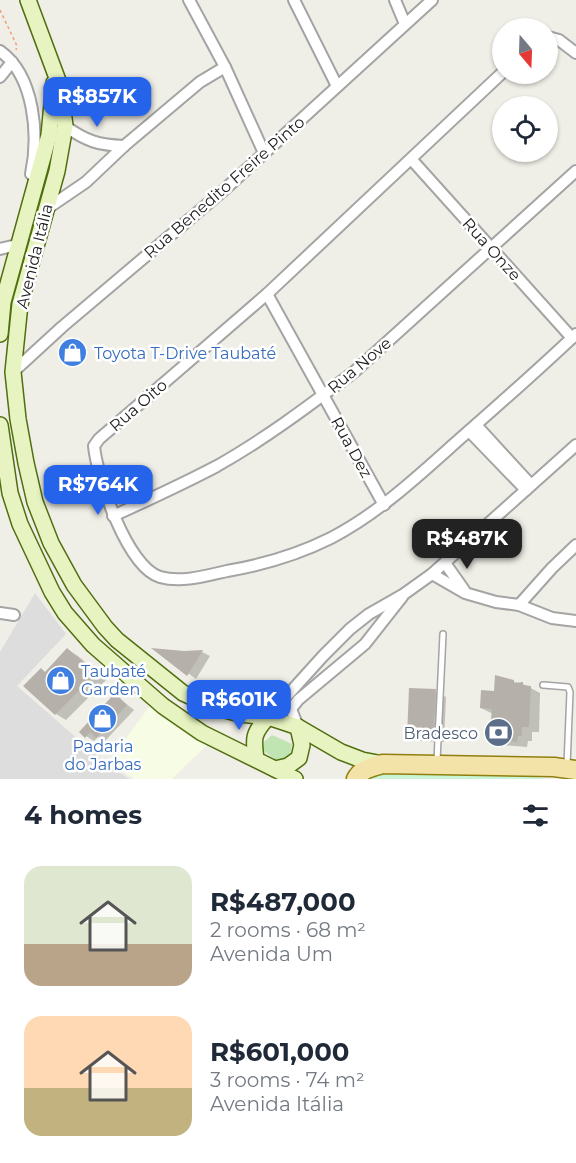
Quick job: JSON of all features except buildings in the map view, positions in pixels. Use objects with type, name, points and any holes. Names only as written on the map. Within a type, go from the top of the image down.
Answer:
[{"type":"main road","name":"Avenida Itália","points":[[28,0],[60,86],[65,126],[57,171],[20,304],[13,372],[18,420],[35,502],[51,543],[74,585],[95,615],[117,640],[183,693],[211,706],[240,714],[268,717]]},
{"type":"main road","name":"Avenida Itália","points":[[0,334],[3,302],[17,245],[49,135],[55,71]]},
{"type":"main road","points":[[0,425],[10,493],[20,524],[42,573],[65,613],[93,645],[163,706],[202,733],[256,759],[272,774],[295,779]]},
{"type":"main road","points":[[256,759],[254,744],[256,729],[268,717],[298,727],[341,752],[382,764],[565,771]]},
{"type":"main road","points":[[272,774],[299,758],[302,745],[298,727]]},
{"type":"main road","points":[[356,779],[358,774],[368,768],[382,764]]},
{"type":"street","points":[[189,0],[225,67],[264,153]]},
{"type":"street","points":[[294,0],[337,86]]},
{"type":"street","points":[[395,0],[405,24]]},
{"type":"street","name":"Rua Benedito Freire Pinto","points":[[13,372],[264,153],[432,0]]},
{"type":"street","points":[[558,40],[576,53]]},
{"type":"street","points":[[0,51],[12,62],[22,77],[27,91],[34,142],[34,159],[17,245],[0,249]]},
{"type":"street","points":[[0,76],[12,62]]},
{"type":"street","points":[[45,210],[86,182],[124,146],[200,82],[225,67]]},
{"type":"street","name":"Rua Oito","points":[[492,83],[267,294],[99,439],[94,446],[95,460],[113,516],[144,566],[158,577],[179,579],[236,570],[282,557],[330,538],[384,505],[574,336]]},
{"type":"street","points":[[65,126],[84,140],[105,145],[124,146]]},
{"type":"street","name":"Rua Onze","points":[[412,160],[574,336]]},
{"type":"street","name":"Rua Nove","points":[[113,516],[217,466],[260,440],[354,372],[576,171]]},
{"type":"street","name":"Rua Dez","points":[[267,294],[384,505]]},
{"type":"street","points":[[473,428],[529,487]]},
{"type":"street","points":[[268,717],[350,629],[369,614],[404,594],[432,574],[576,445]]},
{"type":"street","points":[[519,605],[576,545]]},
{"type":"street","points":[[445,563],[465,593]]},
{"type":"street","points":[[432,574],[465,593],[496,602],[519,605],[552,618],[576,621]]},
{"type":"street","points":[[298,727],[291,709],[298,700],[365,644],[404,594]]},
{"type":"street","points":[[0,613],[14,615]]},
{"type":"lane","points":[[437,765],[443,634]]},
{"type":"lane","points":[[543,685],[568,687],[570,692],[565,771]]},
{"type":"path","points":[[0,10],[17,46],[12,62]]},
{"type":"shaded area","points":[[35,593],[66,634],[17,686],[110,767],[130,779],[0,779],[0,652]]},
{"type":"shaded area","points":[[152,703],[207,745],[172,779],[135,779],[109,761]]},
{"type":"green space","points":[[272,735],[292,744],[290,756],[286,761],[275,759],[262,750],[264,742]]},
{"type":"green space","points":[[372,771],[517,774],[546,779],[365,779]]},
{"type":"place","name":"Toyota T-Drive Taubaté","points":[[73,353]]},
{"type":"place","name":"Taubaté Garden","points":[[60,680]]},
{"type":"place","name":"Padaria do Jarbas","points":[[103,718]]},
{"type":"place","name":"Bradesco","points":[[499,733]]}]
